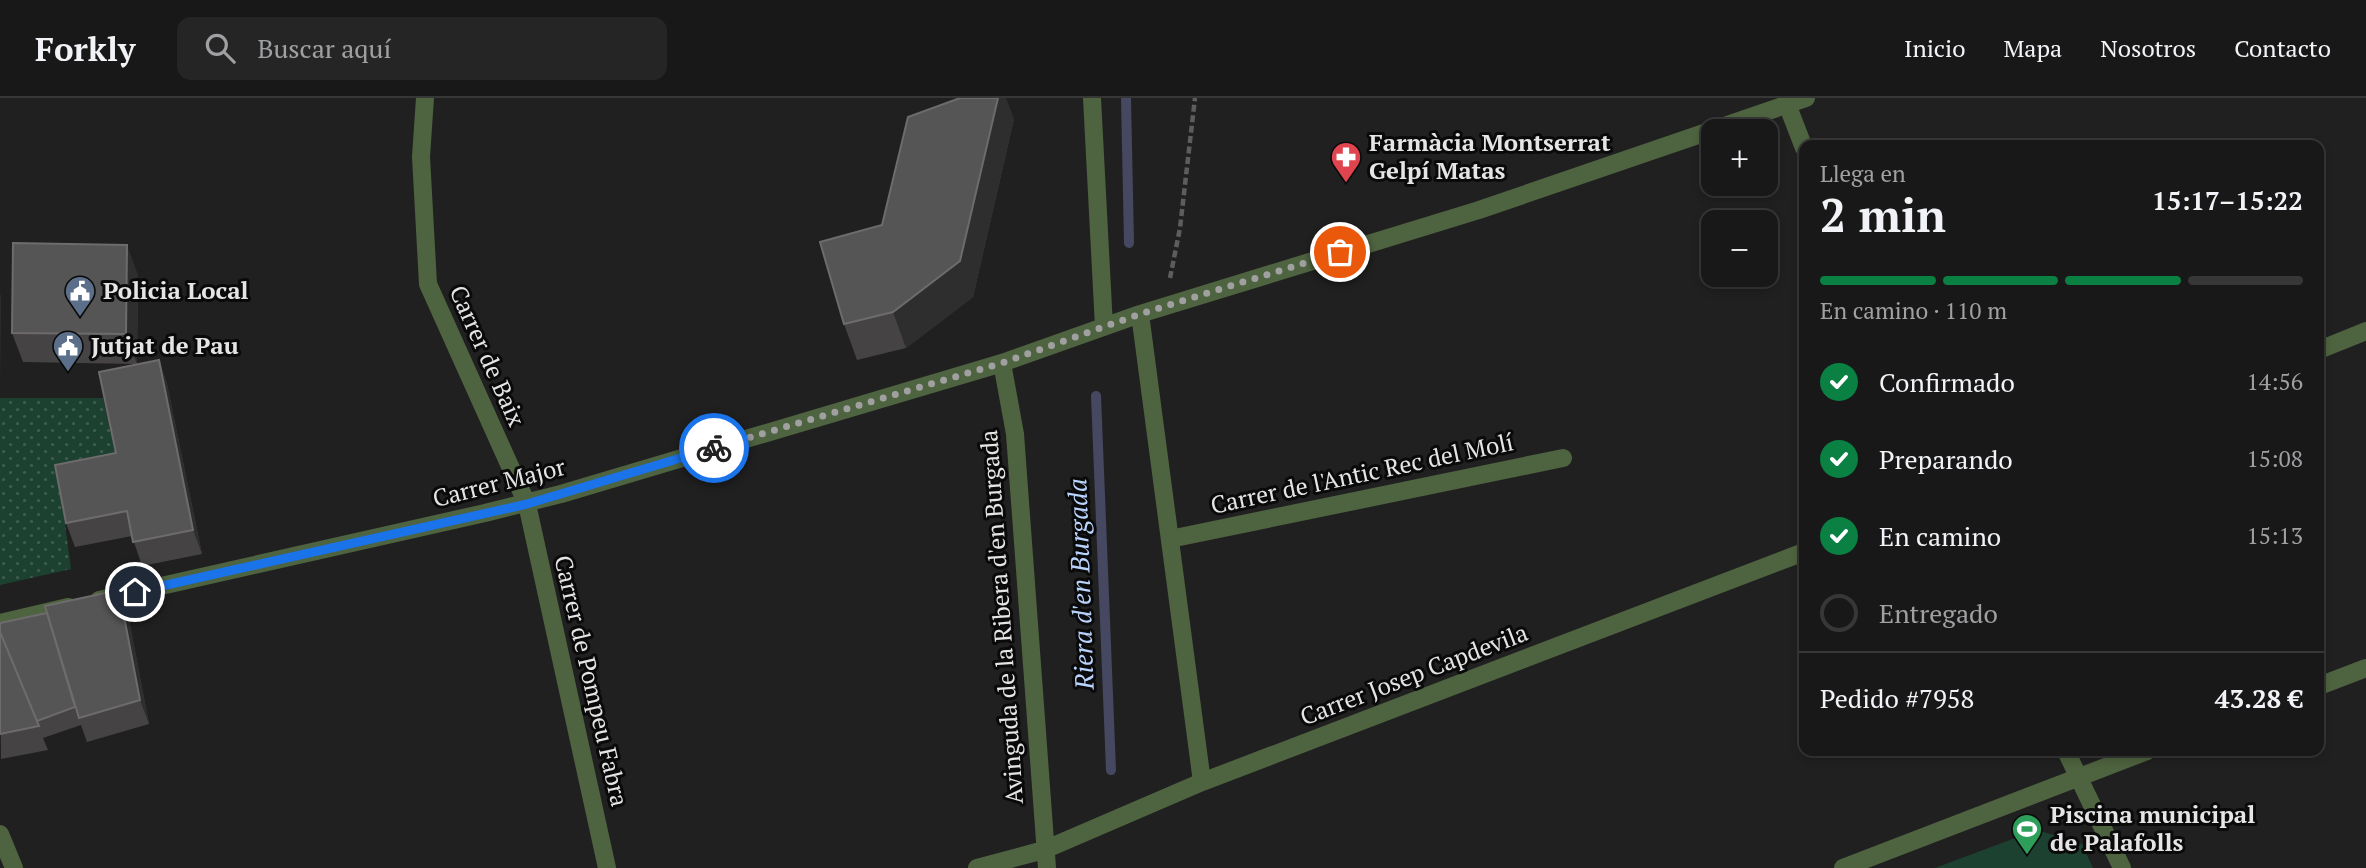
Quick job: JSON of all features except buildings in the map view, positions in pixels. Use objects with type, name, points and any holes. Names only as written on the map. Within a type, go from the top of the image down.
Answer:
[{"type":"street","name":"Carrer de Baix","points":[[425,98],[421,157],[428,284],[527,504]]},
{"type":"street","points":[[1092,98],[1104,327]]},
{"type":"street","name":"Carrer Major","points":[[0,623],[527,504],[1002,363],[1164,306],[1479,210],[1806,98]]},
{"type":"street","points":[[1787,104],[1801,140]]},
{"type":"street","points":[[1140,314],[1202,782]]},
{"type":"street","points":[[2324,348],[2366,331]]},
{"type":"street","name":"Avinguda de la Ribera d'en Burgada","points":[[1002,363],[1015,434],[1046,859]]},
{"type":"street","name":"Carrer de l'Antic Rec del Molí","points":[[1170,539],[1563,458]]},
{"type":"street","name":"Carrer de Pompeu Fabra","points":[[527,504],[607,868]]},
{"type":"street","name":"Carrer Josep Capdevila","points":[[977,868],[1046,859],[1202,782],[1799,554]]},
{"type":"street","points":[[2324,684],[2366,668]]},
{"type":"street","points":[[2068,756],[2122,868]]},
{"type":"street","points":[[1843,868],[2134,756]]},
{"type":"street","points":[[0,834],[14,868]]},
{"type":"path","points":[[1164,306],[1180,228],[1195,98]]},
{"type":"green space","points":[[0,398],[103,398],[119,470],[60,486],[71,569],[0,585]]},
{"type":"green space","name":"Piscina municipal de Palafolls","points":[[2037,830],[2082,844],[2093,868],[1935,868]]},
{"type":"waterway","name":"Riera d'en Burgada","points":[[1126,98],[1129,243]]},
{"type":"waterway","name":"Riera d'en Burgada","points":[[1096,396],[1111,770]]},
{"type":"way so far","points":[[714,448],[1002,363],[1140,314],[1340,252]]},
{"type":"place","name":"Farmàcia Montserrat Gelpí Matas","points":[[1346,184]]},
{"type":"place","name":"Policia Local","points":[[80,318]]},
{"type":"place","name":"Jutjat de Pau","points":[[68,373]]},
{"type":"place","name":"Piscina municipal de Palafolls","points":[[2027,856]]},
{"type":"route","points":[[135,592],[527,504],[714,448]]}]
